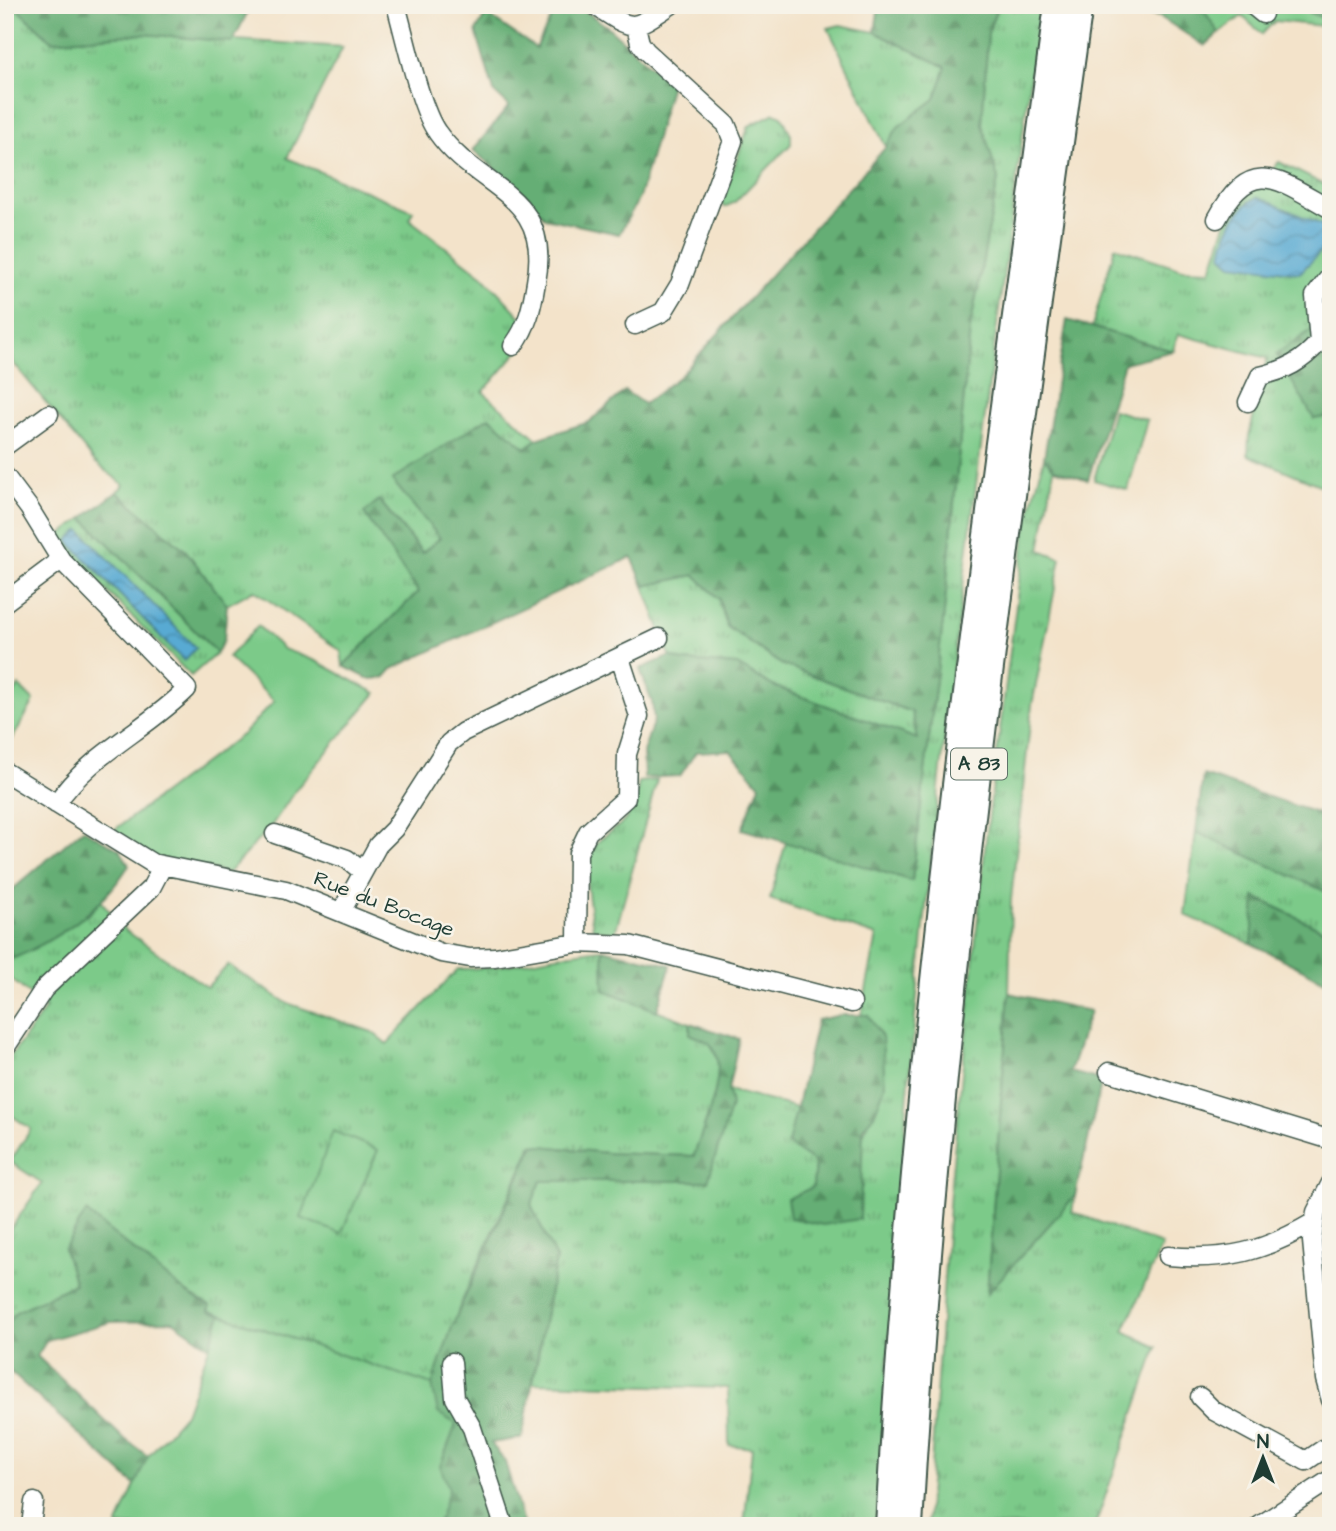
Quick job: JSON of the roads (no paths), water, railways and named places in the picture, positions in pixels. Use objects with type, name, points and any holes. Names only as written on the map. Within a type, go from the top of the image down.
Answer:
[{"type":"highway","name":"A 83","points":[[889,1526],[906,1279],[942,900],[1058,5]]},
{"type":"highway","name":"A 83","points":[[909,1526],[924,1305],[945,1064],[993,650],[1079,5]]},
{"type":"highway","points":[[919,1526],[946,1149],[995,700],[993,650]]},
{"type":"street","points":[[396,5],[436,132],[522,210],[537,234],[540,261],[529,320],[513,346]]},
{"type":"street","points":[[594,5],[626,26],[636,26],[671,5]]},
{"type":"street","points":[[635,326],[663,312],[680,284],[733,141],[726,124],[646,51],[640,43],[636,26]]},
{"type":"street","points":[[1217,219],[1227,198],[1252,178],[1264,177],[1285,184],[1331,209]]},
{"type":"street","points":[[1248,402],[1260,376],[1282,371],[1299,362],[1319,342],[1315,296],[1331,275]]},
{"type":"street","points":[[5,446],[49,414]]},
{"type":"street","points":[[5,477],[29,508],[61,560],[187,689],[99,758],[65,790],[56,804]]},
{"type":"street","points":[[5,602],[61,560]]},
{"type":"street","points":[[341,912],[378,845],[394,829],[449,743],[463,732],[659,638]]},
{"type":"street","points":[[577,943],[578,853],[588,832],[626,798],[626,754],[639,722],[627,673],[620,658]]},
{"type":"street","name":"Rue du Bocage","points":[[5,772],[143,859],[162,867],[286,890],[441,953],[470,958],[495,957],[598,941],[629,945],[852,1003]]},
{"type":"street","points":[[275,834],[347,859],[363,872]]},
{"type":"street","points":[[5,1048],[44,989],[151,888],[162,867]]},
{"type":"street","points":[[1109,1072],[1331,1140]]},
{"type":"street","points":[[1331,1183],[1314,1222],[1312,1241],[1325,1379],[1331,1400]]},
{"type":"street","points":[[1168,1256],[1204,1259],[1248,1254],[1284,1240],[1314,1222]]},
{"type":"street","points":[[452,1362],[455,1398],[472,1428],[505,1526]]},
{"type":"street","points":[[1200,1397],[1213,1411],[1306,1461],[1331,1444]]},
{"type":"street","points":[[1259,1526],[1331,1479]]},
{"type":"street","points":[[31,1526],[34,1502]]},
{"type":"water","points":[[1258,197],[1331,229],[1331,241],[1300,273],[1232,264],[1222,255],[1233,222],[1244,207]]},
{"type":"water","points":[[80,530],[196,648],[184,661],[68,541]]}]
